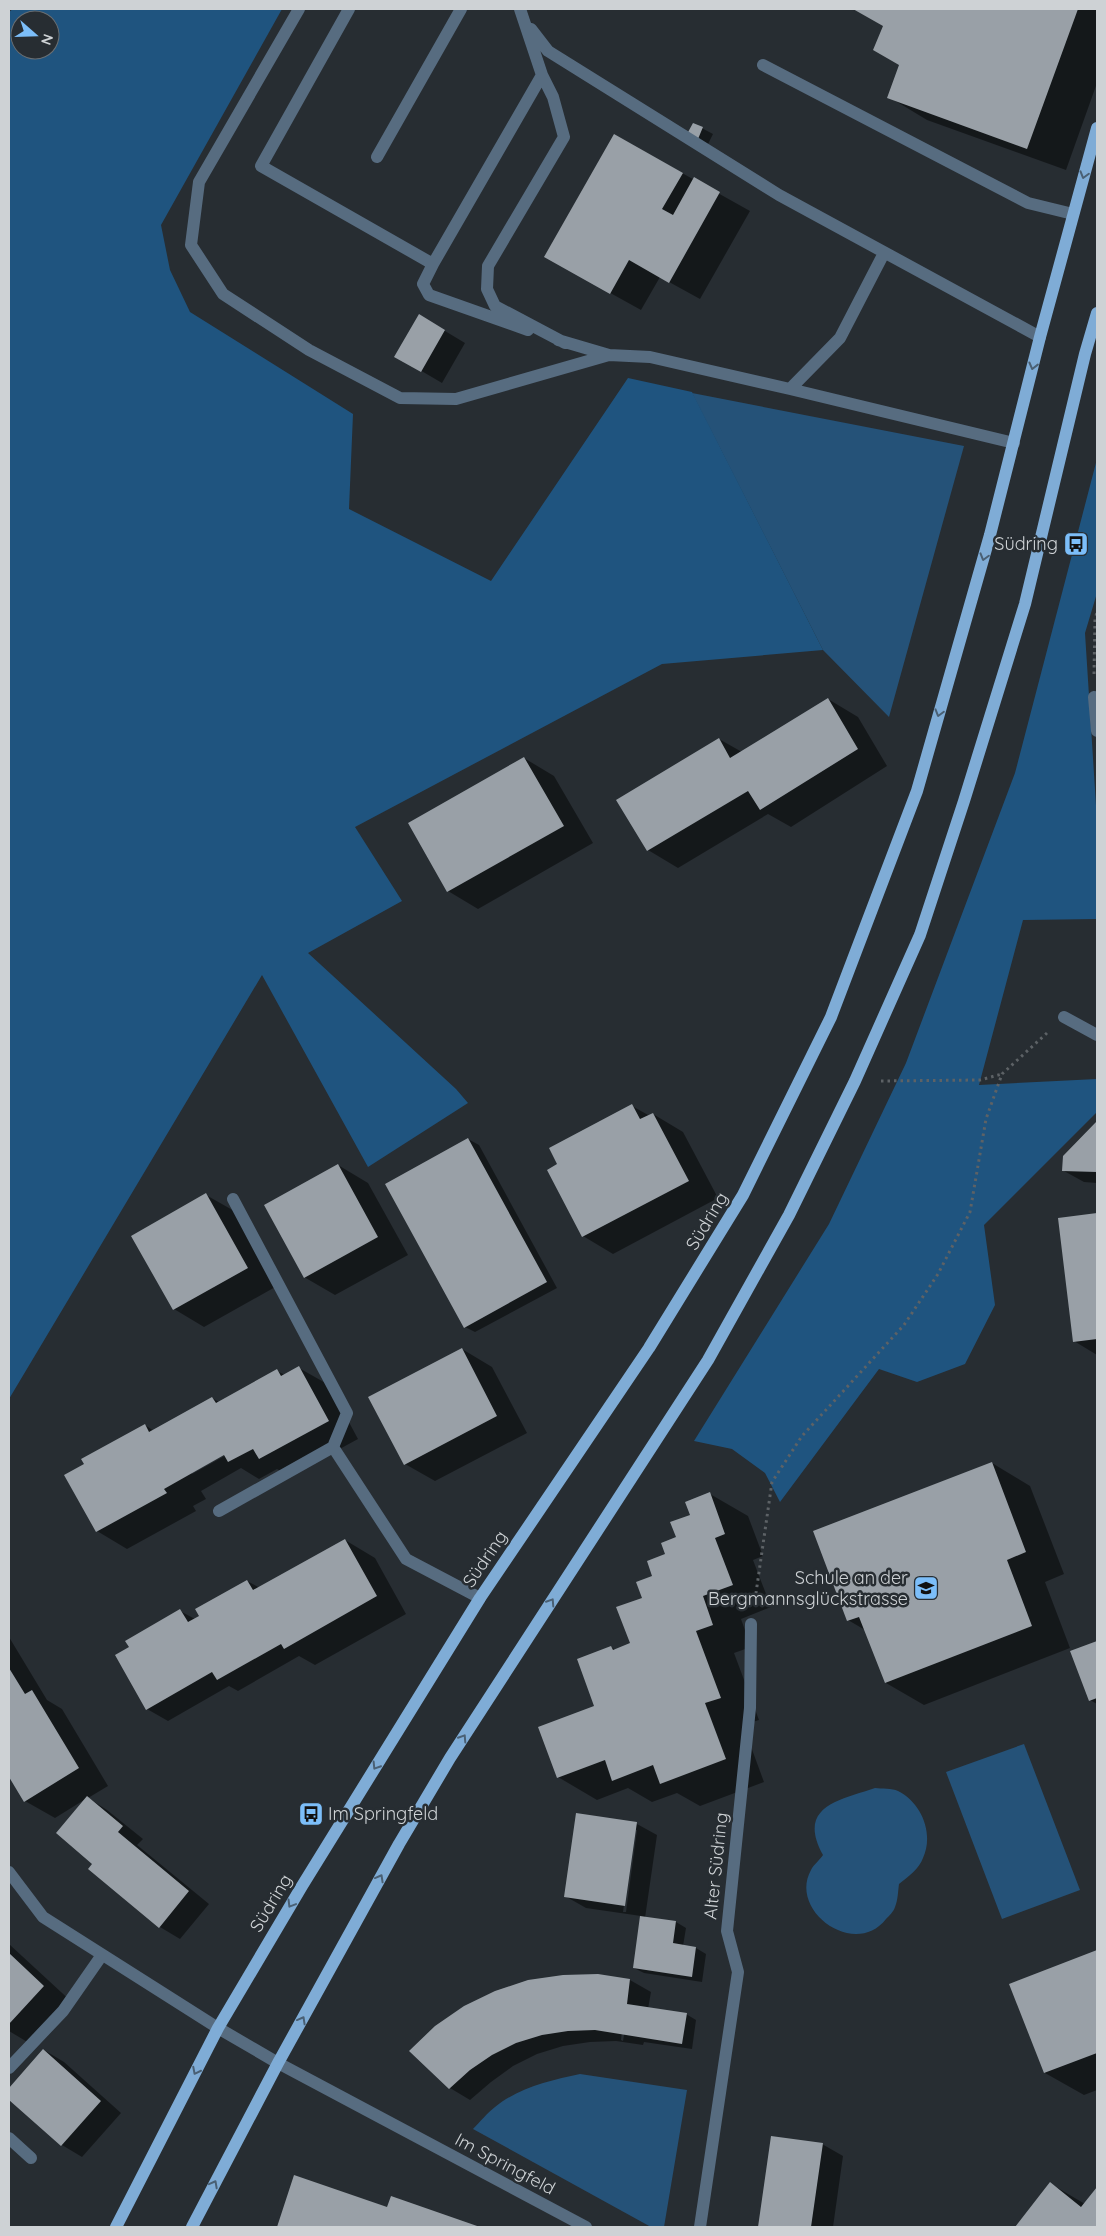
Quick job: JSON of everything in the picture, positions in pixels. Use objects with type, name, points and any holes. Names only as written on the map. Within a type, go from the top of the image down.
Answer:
[{"type":"main road","name":"Südring","points":[[116,2227],[218,2028],[306,1878],[480,1598],[650,1348],[743,1195],[831,1017],[917,791],[1014,443],[1040,337],[1097,128]]},
{"type":"main road","points":[[192,2227],[278,2063],[399,1844],[450,1758],[708,1360],[789,1216],[855,1081],[920,935],[964,801],[1025,604],[1085,354],[1097,313]]},
{"type":"street","points":[[299,9],[199,182],[191,245],[223,294],[309,350],[400,398],[456,398],[609,355]]},
{"type":"street","points":[[349,9],[261,166],[433,264]]},
{"type":"street","points":[[377,157],[461,9]]},
{"type":"street","points":[[520,9],[542,75],[553,97],[564,137],[488,266],[487,288],[495,306],[565,342]]},
{"type":"street","points":[[520,9],[532,30],[548,51],[779,195],[1040,337]]},
{"type":"street","points":[[763,65],[1028,203],[1073,214]]},
{"type":"street","points":[[542,75],[433,264],[423,284],[429,295],[565,342],[609,355],[650,357],[1014,443]]},
{"type":"street","points":[[790,389],[840,338],[884,253]]},
{"type":"street","points":[[1094,697],[1097,731]]},
{"type":"street","points":[[1064,1017],[1097,1035]]},
{"type":"street","points":[[219,1511],[333,1447],[347,1413],[233,1199]]},
{"type":"street","points":[[333,1447],[406,1559],[480,1598]]},
{"type":"street","name":"Alter Südring","points":[[700,2227],[738,1972],[727,1932],[750,1708],[751,1624]]},
{"type":"street","name":"Im Springfeld","points":[[9,1872],[43,1917],[218,2028],[278,2063],[586,2227]]},
{"type":"street","points":[[9,2068],[63,2011],[102,1955]]},
{"type":"street","points":[[9,2138],[31,2158]]},
{"type":"path","points":[[1094,697],[1095,618],[1097,613]]},
{"type":"path","points":[[855,1081],[980,1080],[1002,1074],[1064,1017]]},
{"type":"path","points":[[751,1624],[772,1482],[802,1436],[904,1325],[938,1274],[970,1212],[986,1119],[1002,1074]]},
{"type":"shaded area","points":[[282,9],[161,225],[170,270],[190,312],[353,414],[349,509],[491,581],[628,378],[692,392],[823,650],[662,664],[355,827],[402,901],[308,953],[456,1089],[468,1103],[368,1167],[262,975],[9,1399],[9,12],[10,60],[60,60],[60,10],[12,10]]},
{"type":"shaded area","points":[[692,393],[964,446],[889,717],[823,650]]},
{"type":"shaded area","points":[[1097,459],[1097,593],[1085,633],[1097,821],[1097,919],[1023,920],[979,1085],[1097,1079],[1097,1112],[984,1225],[995,1305],[965,1364],[917,1382],[879,1369],[780,1502],[765,1473],[732,1449],[694,1441],[829,1224],[906,1063],[1015,773]]},
{"type":"shaded area","points":[[1024,1744],[1080,1890],[1002,1919],[946,1772]]},
{"type":"shaded area","points":[[875,1788],[898,1791],[914,1803],[924,1820],[927,1839],[926,1849],[919,1866],[899,1884],[894,1909],[886,1919],[873,1930],[858,1934],[843,1932],[828,1925],[816,1914],[809,1901],[806,1886],[811,1870],[823,1855],[816,1839],[815,1826],[818,1815],[826,1808],[848,1797]]},
{"type":"shaded area","points":[[580,2074],[687,2090],[664,2227],[651,2227],[473,2129],[492,2109],[504,2100],[546,2082]]},
{"type":"building","points":[[853,9],[1078,9],[1027,149],[887,98],[899,65],[873,50],[883,26]]},
{"type":"building","points":[[693,123],[703,127],[698,139],[687,134]]},
{"type":"building","points":[[614,134],[683,173],[662,209],[673,215],[694,177],[720,192],[669,283],[629,260],[610,294],[544,257]]},
{"type":"building","points":[[419,314],[445,330],[421,372],[394,357]]},
{"type":"building","points":[[828,698],[858,749],[760,810],[748,791],[647,851],[616,800],[719,738],[730,758]]},
{"type":"building","points":[[524,757],[564,826],[447,892],[408,823]]},
{"type":"building","points":[[632,1104],[640,1119],[653,1113],[689,1181],[582,1237],[547,1170],[557,1164],[549,1148]]},
{"type":"building","points":[[1097,1121],[1097,1172],[1062,1171],[1063,1156]]},
{"type":"building","points":[[468,1138],[547,1282],[464,1328],[385,1184]]},
{"type":"building","points":[[338,1164],[378,1237],[304,1278],[264,1205]]},
{"type":"building","points":[[206,1193],[248,1268],[173,1310],[131,1236]]},
{"type":"building","points":[[1097,1213],[1097,1339],[1073,1342],[1058,1218]]},
{"type":"building","points":[[462,1348],[497,1416],[404,1465],[368,1397]]},
{"type":"building","points":[[299,1366],[329,1421],[259,1459],[253,1449],[228,1462],[224,1455],[164,1489],[167,1493],[96,1532],[64,1475],[84,1464],[81,1459],[145,1424],[149,1432],[212,1397],[216,1403],[277,1369],[281,1376]]},
{"type":"building","name":"Schule an der Bergmannsglückstrasse","points":[[992,1462],[1026,1552],[1007,1560],[1032,1626],[885,1683],[859,1617],[847,1621],[813,1531]]},
{"type":"building","points":[[710,1492],[725,1534],[715,1538],[733,1585],[703,1596],[713,1625],[696,1631],[721,1698],[705,1703],[726,1759],[660,1784],[653,1765],[612,1781],[605,1760],[557,1778],[538,1727],[594,1706],[577,1659],[611,1646],[613,1650],[630,1643],[616,1607],[642,1598],[636,1582],[652,1576],[647,1561],[665,1554],[661,1543],[676,1537],[670,1522],[690,1515],[685,1502]]},
{"type":"building","points":[[345,1539],[377,1596],[284,1649],[281,1644],[217,1680],[212,1672],[146,1710],[115,1655],[129,1647],[125,1641],[180,1609],[188,1622],[199,1616],[195,1609],[247,1580],[253,1590]]},
{"type":"building","points":[[1097,1641],[1097,1698],[1089,1701],[1070,1651]]},
{"type":"building","points":[[9,1668],[25,1694],[32,1690],[79,1768],[24,1802],[9,1777]]},
{"type":"building","points":[[87,1796],[123,1826],[118,1832],[189,1891],[159,1928],[88,1869],[92,1864],[56,1833]]},
{"type":"building","points":[[576,1813],[637,1822],[625,1906],[564,1897]]},
{"type":"building","points":[[640,1916],[676,1921],[673,1943],[696,1947],[692,1977],[633,1968]]},
{"type":"building","points":[[1097,1950],[1097,2053],[1044,2073],[1009,1984]]},
{"type":"building","points":[[9,1953],[44,1986],[9,2024]]},
{"type":"building","points":[[598,1974],[630,1979],[627,2004],[687,2013],[682,2044],[595,2030],[568,2031],[542,2035],[516,2043],[492,2055],[470,2070],[449,2089],[409,2051],[435,2026],[464,2006],[495,1991],[528,1980],[563,1975]]},
{"type":"building","points":[[43,2049],[101,2101],[61,2146],[9,2100],[9,2088]]},
{"type":"building","points":[[771,2136],[823,2143],[811,2227],[758,2227]]},
{"type":"building","points":[[294,2175],[387,2207],[391,2196],[480,2227],[277,2227]]},
{"type":"building","points":[[1050,2182],[1081,2207],[1097,2187],[1097,2227],[1015,2227]]},
{"type":"place","name":"Südring","points":[[1076,544]]},
{"type":"place","name":"Schule an der Bergmannsglückstrasse","points":[[926,1588]]},
{"type":"place","name":"Im Springfeld","points":[[311,1814]]}]
